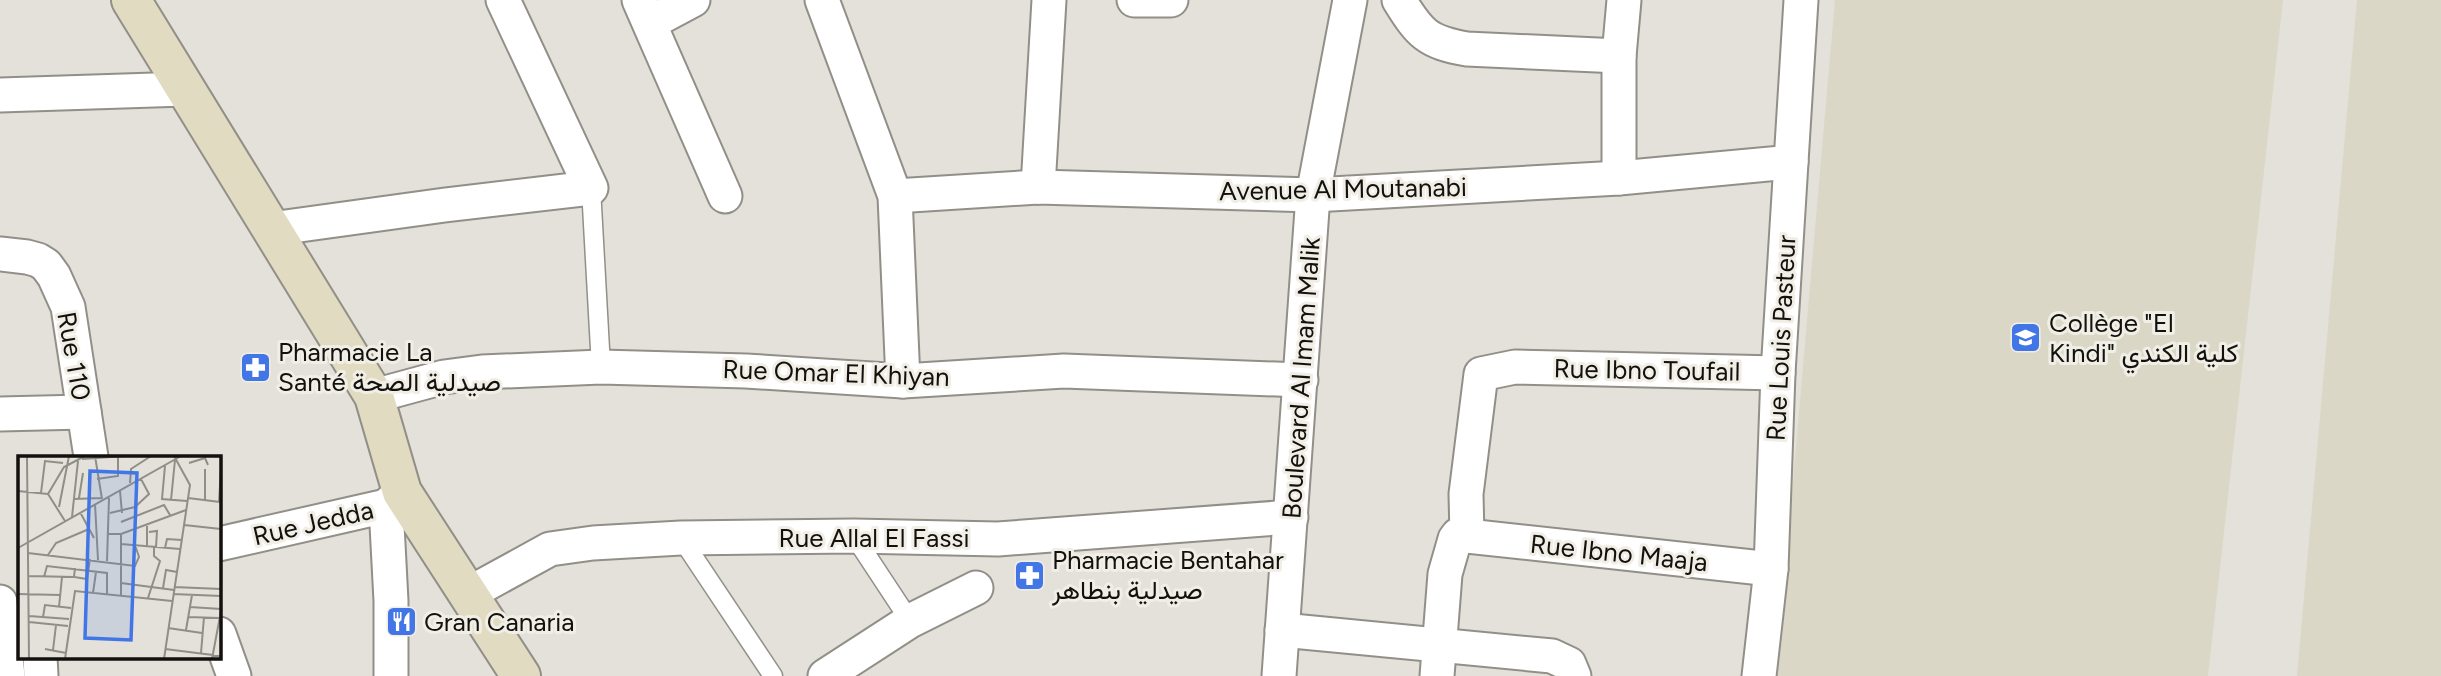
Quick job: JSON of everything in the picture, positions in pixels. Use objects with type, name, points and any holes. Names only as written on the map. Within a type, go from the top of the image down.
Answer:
[{"type":"main road","points":[[131,0],[374,396],[394,499],[468,594],[521,676]]},
{"type":"street","points":[[271,229],[591,188],[503,0]]},
{"type":"street","points":[[694,0],[645,12],[725,196]]},
{"type":"street","points":[[822,0],[895,196],[903,381]]},
{"type":"street","points":[[1038,187],[1049,0]]},
{"type":"street","points":[[1134,0],[1171,0]]},
{"type":"street","name":"Boulevard Al Imam Malik","points":[[1279,676],[1313,195],[1350,0]]},
{"type":"street","points":[[1399,0],[1424,36],[1451,46],[1619,56]]},
{"type":"street","points":[[1619,178],[1619,56],[1624,0]]},
{"type":"street","name":"Rue Louis Pasteur","points":[[1759,676],[1771,569],[1778,373],[1801,0]]},
{"type":"street","points":[[0,95],[185,89]]},
{"type":"street","name":"Avenue Al Moutanabi","points":[[895,196],[1038,187],[1313,195],[1619,178],[1791,162]]},
{"type":"street","name":"Rue 110","points":[[0,254],[38,260],[46,265],[68,307],[91,456]]},
{"type":"street","name":"Rue Omar El Khiyan","points":[[374,396],[444,377],[482,372],[601,367],[746,371],[903,381],[1064,370],[1301,380]]},
{"type":"street","name":"Rue Ibno Toufail","points":[[1467,536],[1466,495],[1481,374],[1515,367],[1778,373]]},
{"type":"street","points":[[0,414],[84,412]]},
{"type":"street","points":[[391,676],[394,499]]},
{"type":"street","name":"Rue Jedda","points":[[220,544],[394,499]]},
{"type":"street","name":"Rue Allal El Fassi","points":[[468,594],[550,549],[593,543],[681,538],[854,536],[998,539],[1291,517]]},
{"type":"street","points":[[1439,660],[1445,574],[1455,539],[1458,535],[1467,536]]},
{"type":"street","name":"Rue Ibno Maaja","points":[[1467,536],[1771,569]]},
{"type":"street","points":[[836,673],[910,621],[976,588]]},
{"type":"street","points":[[8,676],[0,601],[18,598]]},
{"type":"street","points":[[1282,630],[1439,660],[1552,656],[1569,664],[1574,676]]},
{"type":"street","points":[[220,637],[234,676]]},
{"type":"street","points":[[40,658],[41,676]]},
{"type":"lane","points":[[591,188],[601,367]]},
{"type":"lane","points":[[854,536],[910,621]]},
{"type":"lane","points":[[681,538],[774,676]]},
{"type":"shaded area","name":"Collège \"El Kindi\" كلية الكندي","points":[[1835,0],[2283,0],[2208,676],[1776,676]]},
{"type":"shaded area","points":[[2357,0],[2441,0],[2441,676],[2297,676]]},
{"type":"place","name":"Collège \"El Kindi\" كلية الكندي","points":[[2026,338]]},
{"type":"place","name":"Pharmacie La Santé صيدلية الصحة","points":[[255,367]]},
{"type":"place","name":"Pharmacie Bentahar صيدلية بنطاهر","points":[[1029,575]]},
{"type":"place","name":"Gran Canaria","points":[[401,622]]}]
